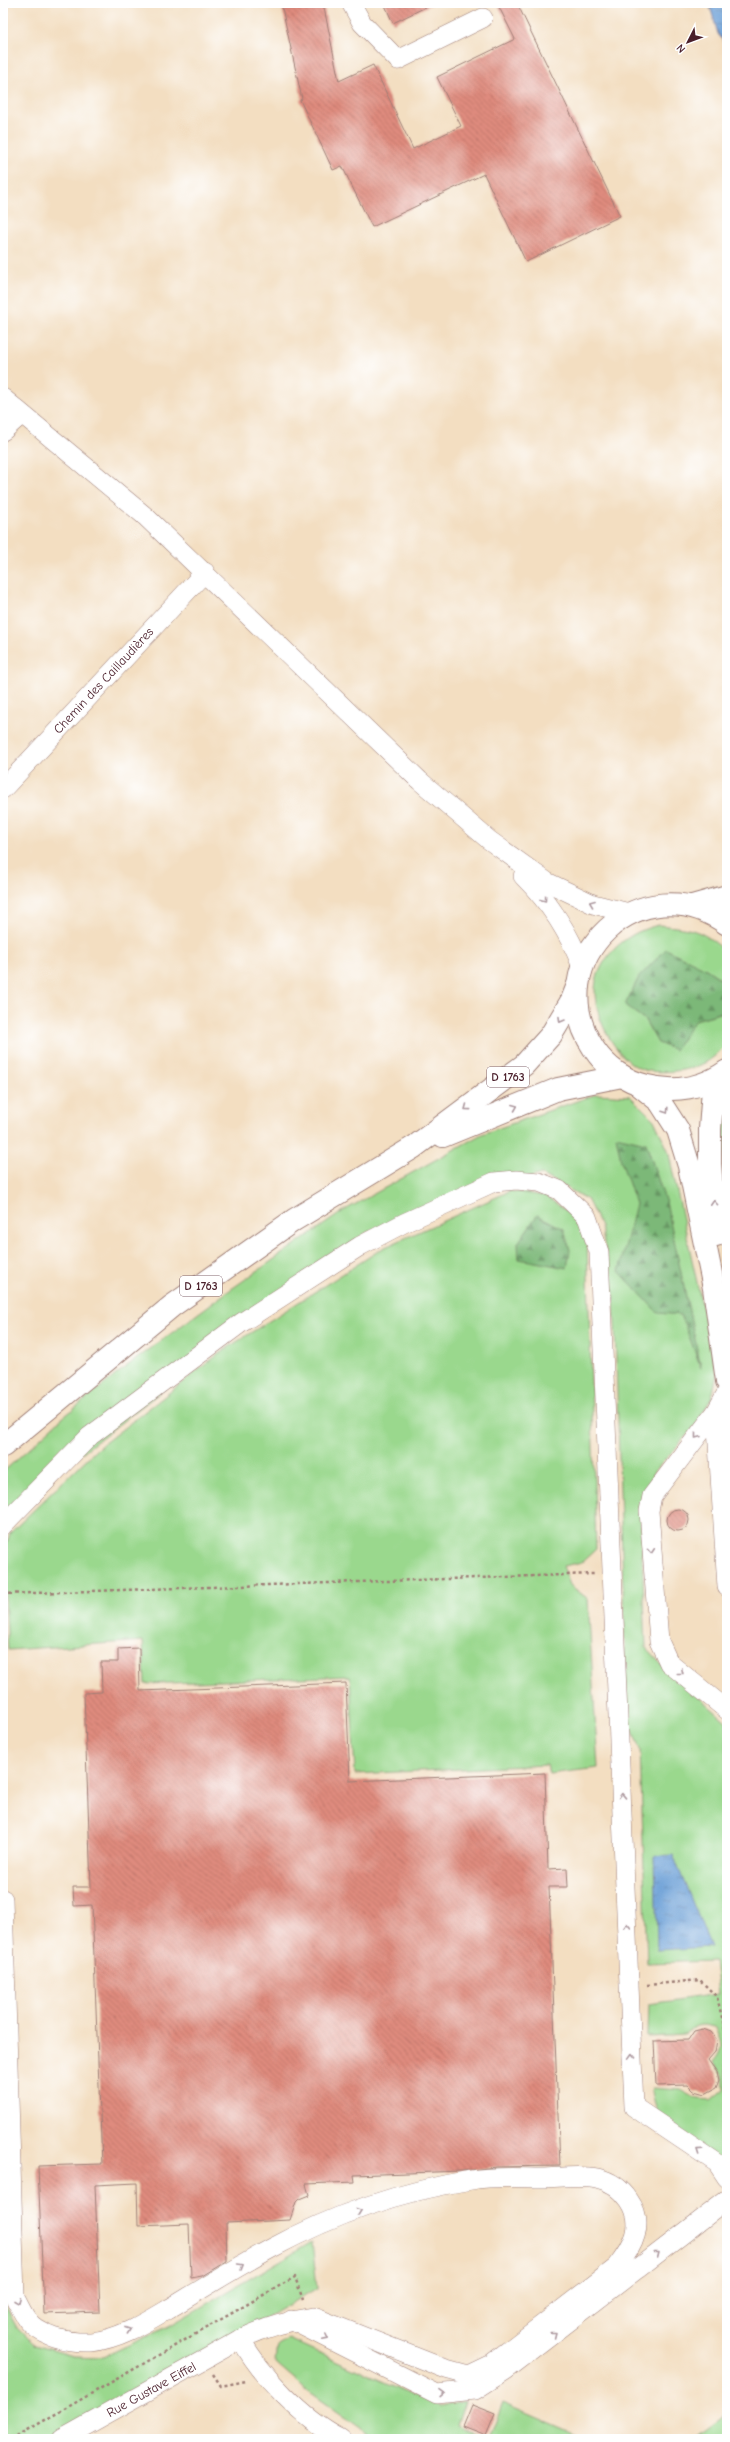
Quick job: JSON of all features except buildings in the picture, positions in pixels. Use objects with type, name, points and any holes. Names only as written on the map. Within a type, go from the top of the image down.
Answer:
[{"type":"main road","points":[[692,906],[727,896]]},
{"type":"main road","points":[[727,924],[716,916],[692,906],[671,903],[649,906],[629,913],[609,926],[593,945],[580,976],[578,1012],[586,1037],[601,1059],[660,1102],[678,1130],[696,1192],[714,1288],[727,1381]]},
{"type":"main road","name":"D 1763","points":[[3,1446],[172,1306],[294,1220],[414,1147],[524,1065],[552,1035],[572,1000],[580,976]]},
{"type":"main road","points":[[630,1080],[661,1090],[683,1089],[705,1083],[726,1072]]},
{"type":"main road","points":[[726,1072],[713,1089],[710,1164],[716,1243],[727,1297]]},
{"type":"main road","name":"D 1763","points":[[414,1147],[558,1089],[630,1080]]},
{"type":"street","points":[[351,3],[362,23],[398,60],[483,18]]},
{"type":"street","points":[[3,398],[21,415],[145,516],[205,572],[420,781],[489,840],[547,882],[593,904],[629,913]]},
{"type":"street","points":[[3,431],[21,415]]},
{"type":"street","name":"Chemin des Caillaudières","points":[[3,789],[205,572]]},
{"type":"street","points":[[489,840],[539,892],[566,929],[580,976]]},
{"type":"street","points":[[3,1525],[90,1436],[241,1323],[360,1246],[404,1223],[494,1182],[524,1180],[539,1182],[559,1190],[587,1217],[599,1252],[634,2108],[717,2163],[727,2178]]},
{"type":"street","points":[[727,1392],[716,1412],[652,1496],[649,1511],[659,1641],[669,1663],[727,1710]]},
{"type":"street","points":[[716,1412],[727,1587]]},
{"type":"street","name":"Rue Gustave Eiffel","points":[[3,1899],[15,2298],[26,2320],[44,2334],[66,2340],[91,2342],[111,2337],[136,2327],[272,2248],[317,2226],[398,2196],[473,2180],[597,2176],[621,2189],[634,2208],[638,2230],[630,2251],[617,2267],[491,2364],[468,2375],[446,2369],[314,2317],[291,2320],[265,2327],[241,2339],[62,2439]]},
{"type":"street","points":[[291,2320],[437,2394],[475,2390],[506,2370],[727,2200]]},
{"type":"street","points":[[241,2339],[248,2352],[320,2433],[341,2439]]},
{"type":"path","points":[[3,1594],[612,1573]]},
{"type":"path","points":[[629,1986],[700,1980],[717,1997],[727,2038]]},
{"type":"path","points":[[12,2439],[295,2277],[303,2301]]},
{"type":"path","points":[[204,2360],[221,2386],[248,2381]]},
{"type":"green space","points":[[659,925],[689,929],[711,939],[727,953],[727,983],[706,969],[625,1005],[645,1020],[658,1043],[695,1020],[727,1011],[727,1044],[710,1060],[698,1066],[684,1070],[661,1072],[651,1071],[641,1069],[627,1060],[611,1040],[604,1028],[596,1002],[595,989],[597,977],[607,958],[621,943],[630,937]]},
{"type":"green space","points":[[666,949],[706,969],[727,983],[727,1011],[695,1020],[675,1050],[658,1043],[645,1020],[625,1005],[639,977]]},
{"type":"green space","points":[[597,1094],[630,1096],[654,1120],[668,1150],[717,1374],[712,1397],[695,1426],[655,1471],[640,1503],[646,1648],[662,1665],[727,1722],[727,2167],[657,2112],[651,2088],[681,2090],[697,2099],[711,2100],[724,2089],[723,2074],[714,2062],[720,2053],[722,2045],[716,2028],[707,2025],[695,2027],[684,2035],[648,2037],[649,2004],[718,1994],[714,1961],[647,1963],[640,1749],[627,1717],[614,1293],[601,1227],[587,1199],[541,1174],[367,1232],[3,1514],[3,1472],[60,1420],[127,1366],[227,1292],[345,1210],[482,1134]]},
{"type":"green space","points":[[727,1101],[727,1228],[722,1115]]},
{"type":"green space","points":[[616,1136],[646,1143],[667,1206],[701,1368],[681,1315],[658,1313],[619,1271],[636,1204],[621,1161]]},
{"type":"green space","points":[[510,1191],[545,1196],[574,1216],[587,1241],[596,1549],[582,1562],[563,1566],[570,1585],[588,1599],[598,1768],[549,1774],[547,1765],[355,1774],[350,1676],[145,1684],[143,1641],[8,1650],[3,1559],[10,1533],[98,1448],[224,1350],[383,1248]]},
{"type":"green space","points":[[537,1215],[564,1229],[570,1250],[567,1268],[519,1259],[518,1243]]},
{"type":"green space","points":[[312,2242],[317,2288],[59,2439],[3,2439],[3,2301],[17,2327],[35,2345],[73,2356],[103,2357],[169,2326]]},
{"type":"green space","points":[[288,2339],[440,2407],[465,2401],[457,2426],[485,2439],[376,2439],[307,2390],[276,2363],[278,2345]]},
{"type":"green space","points":[[503,2403],[587,2439],[489,2439]]},
{"type":"green space","points":[[727,2414],[727,2439],[694,2439]]},
{"type":"water","points":[[709,3],[727,3],[727,45],[718,34]]},
{"type":"water","points":[[673,1855],[711,1947],[657,1950],[655,1856]]}]
